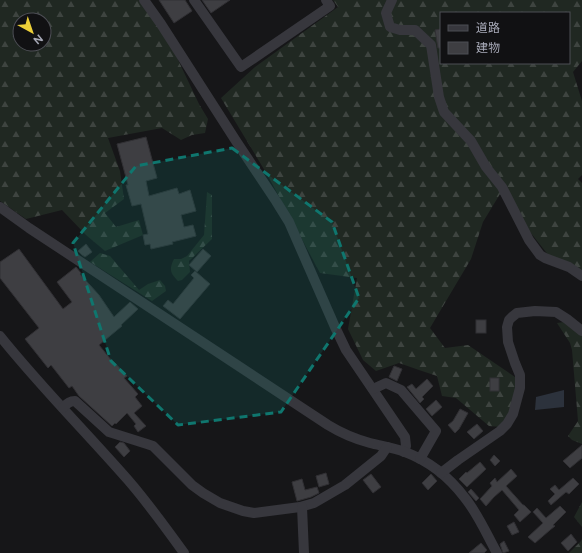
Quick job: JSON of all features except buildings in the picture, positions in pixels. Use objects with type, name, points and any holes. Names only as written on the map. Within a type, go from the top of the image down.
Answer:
[{"type":"street","points":[[144,0],[289,222],[346,350],[405,437],[406,446],[404,452]]},
{"type":"street","points":[[194,0],[240,67],[330,6],[326,0]]},
{"type":"street","points":[[392,0],[386,13],[390,27],[400,30],[415,30],[431,45],[439,97],[444,112],[472,141],[486,167],[502,187],[529,240],[540,255],[569,267],[582,276]]},
{"type":"street","points":[[0,207],[29,228],[328,425],[368,443],[404,452],[420,459],[441,473],[466,498],[498,553]]},
{"type":"street","points":[[441,473],[500,431],[511,418],[520,388],[520,375],[508,342],[507,327],[512,316],[517,313],[535,311],[556,312],[582,331]]},
{"type":"street","points":[[0,336],[24,365],[144,498],[184,553]]},
{"type":"street","points":[[372,389],[386,384],[401,390],[436,431],[420,459]]},
{"type":"street","points":[[63,408],[68,402],[75,401],[110,433],[153,446],[197,490],[208,497],[243,511],[254,513],[302,507],[314,503],[345,485],[381,456],[387,447]]},
{"type":"street","points":[[97,445],[110,433]]},
{"type":"street","points":[[302,507],[304,553]]},
{"type":"highlighted area","points":[[232,148],[332,222],[359,298],[281,412],[178,425],[111,361],[73,243],[136,166]]},
{"type":"green space","points":[[0,0],[139,0],[161,24],[199,104],[208,119],[205,133],[192,135],[181,140],[162,128],[108,138],[120,171],[124,199],[105,213],[116,227],[139,220],[143,235],[105,251],[86,235],[62,210],[26,219],[0,201]]},
{"type":"green space","points":[[333,0],[582,0],[582,61],[573,72],[582,101],[582,175],[578,179],[582,183],[582,278],[553,261],[500,194],[483,222],[471,259],[430,328],[445,348],[468,345],[515,377],[519,399],[501,427],[489,426],[456,398],[442,396],[437,376],[399,363],[376,371],[363,360],[348,329],[357,278],[320,273],[268,176],[221,98],[255,67],[338,7]]},
{"type":"green space","points":[[207,192],[212,195],[212,239],[189,261],[190,272],[182,280],[178,281],[173,276],[171,266],[174,259],[181,259],[187,256],[204,235]]},
{"type":"green space","points":[[100,253],[110,256],[139,290],[148,284],[160,280],[165,286],[166,291],[152,301],[90,262]]},
{"type":"green space","points":[[564,322],[582,336],[582,444],[572,440],[568,436],[578,421],[572,350],[570,343],[557,323]]},
{"type":"green space","points":[[582,502],[582,527],[574,517]]},
{"type":"green space","points":[[582,539],[582,553],[569,553],[581,541]]},
{"type":"shaded area","points":[[564,390],[564,407],[535,410],[536,397]]}]
